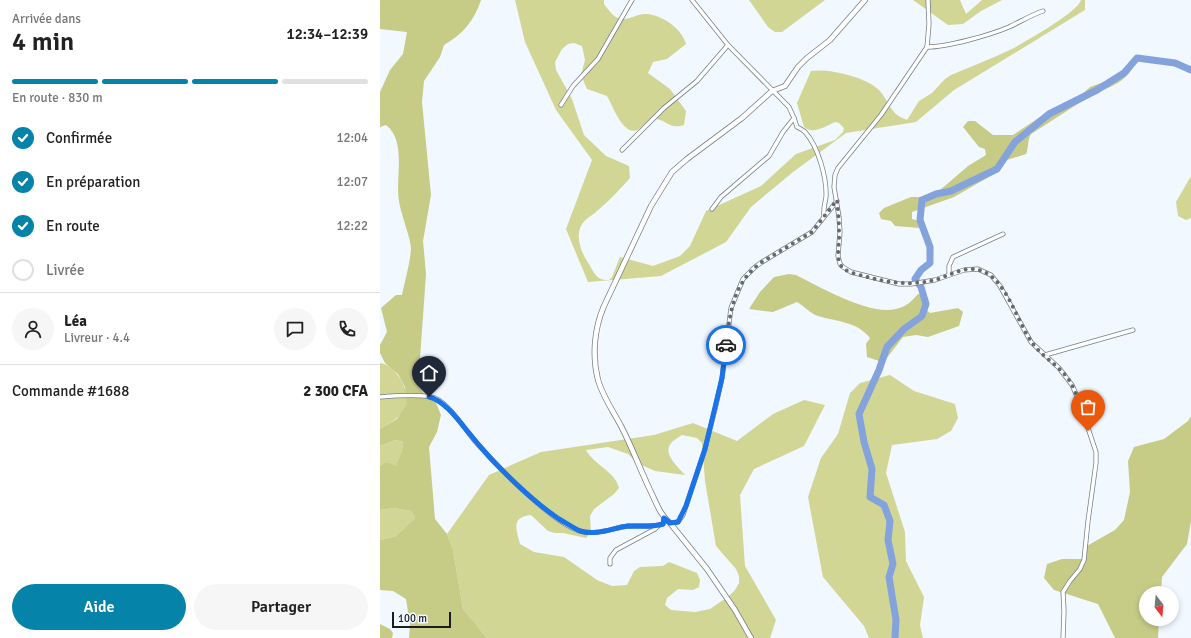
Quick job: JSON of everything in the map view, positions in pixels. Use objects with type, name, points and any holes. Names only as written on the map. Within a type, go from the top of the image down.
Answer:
[{"type":"street","points":[[561,105],[573,86],[598,59],[632,0]]},
{"type":"street","points":[[692,0],[728,45],[789,107],[796,127],[804,132],[815,149],[820,160],[825,183],[826,198],[824,216]]},
{"type":"street","points":[[751,638],[735,610],[707,569],[670,523],[664,518],[621,427],[602,392],[596,368],[595,342],[599,316],[651,206],[672,172],[742,118],[772,91],[785,86],[798,67],[834,36],[866,0]]},
{"type":"street","points":[[928,0],[929,24],[927,47],[881,115],[838,168],[835,175],[834,187],[837,200],[840,232],[838,256],[840,264],[845,270],[899,284],[911,284],[935,280],[949,274],[971,269],[991,275],[1000,286],[1031,342],[1059,368],[1072,385],[1096,452],[1096,463],[1084,560],[1080,569],[1063,592],[1063,638]]},
{"type":"street","points":[[927,47],[934,47],[972,39],[1008,27],[1043,10]]},
{"type":"street","points":[[622,150],[664,108],[697,81],[728,45]]},
{"type":"street","points":[[712,209],[721,197],[769,156],[783,132],[794,118]]},
{"type":"street","points":[[670,523],[678,522],[683,515],[705,449],[722,378],[731,308],[743,279],[755,266],[812,232],[819,226],[824,216],[828,213],[837,200]]},
{"type":"street","points":[[949,274],[949,266],[953,257],[1003,234]]},
{"type":"street","points":[[1045,355],[1133,330]]},
{"type":"street","points":[[380,397],[429,397],[437,400],[453,414],[474,440],[507,474],[553,514],[580,531],[597,532],[629,526],[659,525]]},
{"type":"street","points":[[610,564],[610,558],[616,550],[663,524],[664,518]]},
{"type":"green space","points":[[380,0],[481,0],[475,14],[467,26],[451,41],[444,45],[440,57],[424,81],[422,102],[431,195],[423,241],[426,274],[418,386],[424,394],[434,398],[441,415],[437,432],[429,447],[435,519],[447,534],[453,550],[463,609],[487,638],[409,638],[410,624],[406,599],[393,591],[380,590],[380,540],[396,536],[415,518],[411,511],[394,508],[380,510],[380,466],[386,462],[396,466],[402,450],[403,442],[396,440],[380,446],[380,429],[397,419],[407,404],[405,387],[398,374],[385,363],[380,353],[380,345],[387,332],[381,308],[396,295],[402,295],[409,266],[411,249],[399,201],[399,161],[396,141],[392,132],[386,125],[380,127],[380,92],[390,70],[403,54],[407,32],[380,29]]},
{"type":"green space","points":[[515,0],[604,0],[604,4],[614,16],[620,19],[646,14],[665,20],[676,28],[684,38],[686,44],[667,59],[653,62],[648,73],[670,89],[686,111],[684,125],[679,126],[671,125],[659,119],[653,119],[635,131],[629,130],[620,121],[607,96],[587,89],[581,75],[585,60],[582,46],[574,43],[568,44],[562,49],[555,62],[556,70],[572,99],[584,135],[606,156],[629,166],[630,178],[606,203],[584,221],[579,231],[580,246],[584,256],[596,276],[605,280],[609,280],[612,277],[620,257],[653,266],[680,256],[690,246],[706,211],[761,186],[796,154],[835,140],[843,132],[844,128],[839,123],[835,122],[815,130],[804,127],[797,103],[811,71],[819,70],[837,72],[865,81],[878,89],[895,113],[907,120],[919,101],[932,93],[945,79],[951,75],[1014,48],[1040,33],[1071,12],[1081,0],[1085,0],[1085,10],[954,90],[916,122],[846,133],[793,172],[751,207],[726,242],[661,276],[588,282],[566,229],[592,160],[556,110],[525,42]]},
{"type":"green space","points":[[749,0],[825,0],[782,32],[775,32],[768,27]]},
{"type":"green space","points":[[913,0],[960,0],[966,14],[982,0],[1002,0],[981,11],[963,24],[948,25]]},
{"type":"green space","points":[[1132,60],[1133,68],[1125,78],[1095,94],[1031,134],[1026,154],[1007,160],[994,174],[954,197],[912,212],[912,219],[919,221],[920,228],[895,226],[891,221],[881,219],[879,213],[884,208],[911,197],[932,197],[968,166],[986,155],[985,149],[979,147],[963,127],[968,121],[975,121],[993,135],[1013,135],[1049,111],[1075,101],[1090,87],[1117,77]]},
{"type":"green space","points":[[1191,176],[1191,218],[1186,220],[1178,216],[1176,202]]},
{"type":"green space","points":[[789,274],[796,275],[845,299],[873,308],[885,310],[900,308],[918,294],[925,295],[924,308],[930,313],[958,308],[963,312],[959,326],[928,337],[916,335],[903,337],[886,359],[879,361],[867,357],[866,344],[870,338],[865,332],[853,325],[815,315],[797,302],[773,312],[749,309],[760,292],[774,277]]},
{"type":"green space","points":[[380,363],[386,364],[391,368],[404,385],[407,404],[403,412],[396,419],[380,429]]},
{"type":"green space","points":[[890,375],[914,391],[955,404],[958,418],[951,431],[937,439],[892,445],[886,473],[905,532],[906,561],[924,597],[920,625],[923,638],[869,638],[864,626],[823,577],[808,497],[821,458],[838,434],[850,393],[860,383]]},
{"type":"green space","points":[[804,400],[825,405],[804,446],[754,469],[740,495],[745,566],[776,620],[770,638],[487,638],[463,609],[453,550],[447,534],[489,475],[541,452],[654,435],[693,423],[737,441],[773,414]],"holes":[[[682,435],[697,438],[702,443],[705,481],[716,546],[736,569],[739,576],[739,583],[735,590],[710,609],[695,612],[671,610],[665,605],[667,598],[678,589],[693,590],[699,587],[700,580],[697,573],[669,562],[663,566],[640,567],[634,571],[627,585],[612,586],[597,580],[564,557],[534,552],[520,544],[516,525],[520,518],[525,516],[531,515],[548,531],[555,533],[563,533],[586,538],[591,532],[590,516],[594,509],[614,494],[619,488],[617,482],[609,472],[594,460],[586,450],[608,447],[628,454],[637,463],[655,471],[685,475],[669,455],[669,446],[673,441]]]},
{"type":"green space","points":[[1191,416],[1191,521],[1187,544],[1162,577],[1161,586],[1139,586],[1139,626],[1159,626],[1158,638],[1115,638],[1098,604],[1054,590],[1044,578],[1047,564],[1062,559],[1084,559],[1085,547],[1115,530],[1124,520],[1130,492],[1128,461],[1134,447],[1164,439],[1188,421]]},
{"type":"green space","points":[[396,440],[403,442],[396,467],[386,462],[380,466],[380,446]]},
{"type":"green space","points":[[394,508],[411,511],[415,518],[396,536],[380,540],[380,510]]},
{"type":"green space","points":[[380,624],[390,629],[393,633],[392,638],[380,638]]},
{"type":"waterway","points":[[895,638],[896,620],[889,577],[893,564],[888,540],[890,521],[884,505],[870,497],[872,469],[864,442],[859,414],[879,370],[887,347],[904,329],[922,316],[926,304],[921,287],[915,279],[921,270],[930,263],[930,247],[920,220],[922,200],[936,194],[951,191],[997,169],[1015,142],[1049,114],[1097,90],[1124,73],[1137,58],[1175,63],[1191,70]]},
{"type":"way so far","points":[[726,345],[731,308],[743,279],[755,266],[805,238],[819,226],[824,216],[828,213],[837,200],[840,232],[838,256],[840,264],[845,270],[899,284],[911,284],[935,280],[949,274],[971,269],[991,275],[1000,286],[1031,342],[1059,368],[1072,385],[1079,401],[1088,431]]},
{"type":"route","points":[[429,397],[437,400],[453,414],[490,457],[539,503],[574,528],[580,531],[603,532],[629,526],[659,525],[663,524],[664,518],[670,523],[678,522],[683,515],[711,428],[722,378],[726,345]]}]
